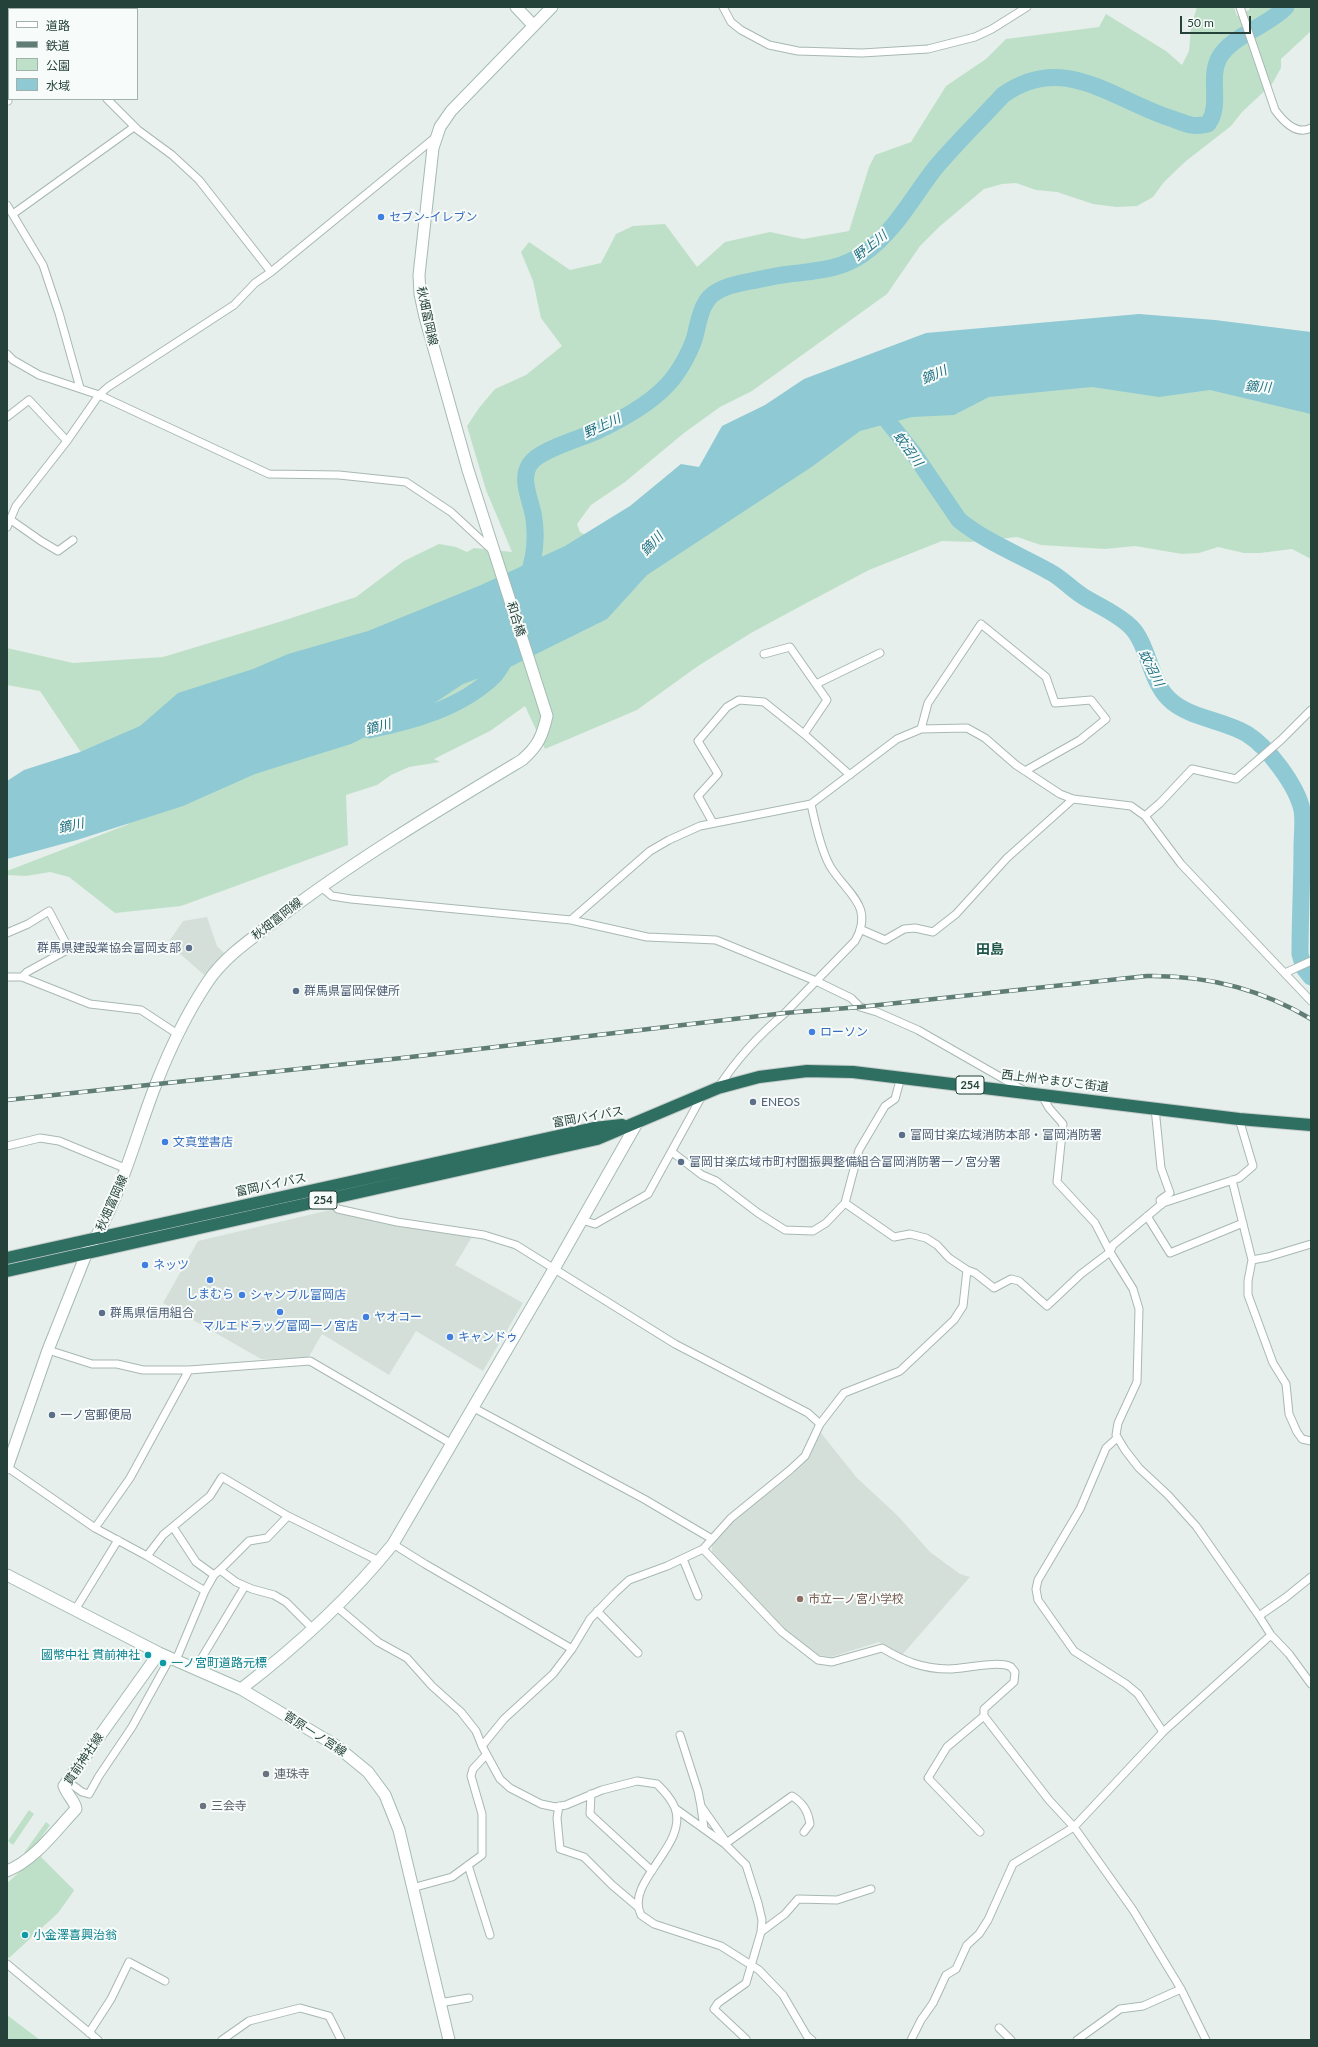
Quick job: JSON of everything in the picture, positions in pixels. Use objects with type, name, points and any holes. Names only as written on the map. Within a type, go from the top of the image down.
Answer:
[{"type":"highway","name":"西上州やまびこ街道","points":[[637,1123],[718,1088],[759,1077],[807,1071],[853,1072],[901,1077],[1040,1093],[1239,1119],[1311,1124]]},
{"type":"highway","name":"富岡バイパス","points":[[7,1271],[597,1139],[637,1123]]},
{"type":"highway","name":"富岡バイパス","points":[[7,1258],[594,1128],[637,1123]]},
{"type":"main road","points":[[516,7],[533,25]]},
{"type":"main road","name":"秋畑富岡線","points":[[500,567],[468,470],[420,294],[420,253],[433,148],[437,136],[450,111],[552,7]]},
{"type":"main road","name":"和合橋","points":[[500,567],[533,672]]},
{"type":"main road","name":"秋畑富岡線","points":[[7,1467],[48,1350],[87,1252],[96,1238],[127,1170],[156,1084],[179,1035],[207,982],[234,953],[320,886],[424,819],[522,760],[534,749],[542,735],[547,716],[533,672]]},
{"type":"main road","points":[[241,1689],[275,1663],[337,1607],[393,1544],[474,1408],[637,1123]]},
{"type":"main road","name":"菅原一ノ宮線","points":[[7,1575],[159,1653],[241,1689],[335,1745],[368,1772],[385,1795],[399,1830],[449,2040]]},
{"type":"main road","name":"貫前神社線","points":[[7,1871],[17,1867],[35,1852],[76,1809],[76,1804],[67,1795],[64,1786],[159,1653]]},
{"type":"street","points":[[722,7],[731,22],[741,30],[770,44],[798,51],[862,53],[928,49],[975,37],[992,29],[1027,7]]},
{"type":"street","points":[[1240,10],[1275,110],[1287,124],[1300,130],[1311,128]]},
{"type":"street","points":[[108,100],[134,127],[172,155],[199,180],[271,272]]},
{"type":"street","points":[[13,214],[134,127]]},
{"type":"street","points":[[7,527],[16,506],[67,441],[99,395],[108,387],[234,305],[255,283],[271,272],[437,136]]},
{"type":"street","points":[[7,205],[42,265],[59,313],[80,388]]},
{"type":"street","points":[[7,354],[39,375],[99,395],[269,474],[338,475],[406,482],[451,512],[494,552]]},
{"type":"street","points":[[7,417],[29,400],[67,441]]},
{"type":"street","points":[[11,520],[58,551],[73,540]]},
{"type":"street","points":[[921,729],[928,704],[981,624],[1046,677],[1055,703],[1091,700],[1106,719],[1080,740],[1025,771]]},
{"type":"street","points":[[764,654],[790,647],[827,700],[804,734]]},
{"type":"street","points":[[816,684],[880,653]]},
{"type":"street","points":[[713,823],[698,796],[718,774],[698,741],[727,707],[739,700],[764,702],[804,734],[850,775]]},
{"type":"street","points":[[1145,816],[1160,803],[1192,769],[1236,779],[1281,740],[1311,710]]},
{"type":"street","points":[[571,920],[650,851],[700,826],[811,804],[897,739],[921,729],[967,728],[985,738],[1025,771],[1060,794],[1073,800],[1131,806],[1145,816],[1181,864],[1289,971],[1311,1001]]},
{"type":"street","points":[[862,930],[885,940],[904,929],[915,928],[933,932],[956,914],[1007,858],[1073,800]]},
{"type":"street","points":[[718,1088],[729,1071],[773,1023],[855,941],[862,930],[863,922],[861,907],[830,866],[811,804]]},
{"type":"street","points":[[320,886],[332,896],[351,900],[571,920],[647,937],[716,940],[816,981],[851,998],[860,1008],[877,1012],[918,1030],[1026,1092]]},
{"type":"street","points":[[7,933],[28,924],[49,911],[69,949],[27,972],[22,977]]},
{"type":"street","points":[[1289,971],[1310,962]]},
{"type":"street","points":[[7,977],[22,977],[90,1004],[141,1010],[179,1035]]},
{"type":"street","points":[[672,1152],[702,1175],[716,1181],[758,1213],[784,1230],[813,1231],[826,1223],[845,1203],[859,1150],[885,1106],[895,1099],[901,1077]]},
{"type":"street","points":[[1040,1093],[1049,1108],[1063,1124],[1057,1182],[1095,1223],[1110,1252],[1133,1289],[1139,1309],[1137,1382],[1118,1423],[1117,1438],[1140,1468],[1168,1495],[1196,1526],[1271,1635],[1289,1654],[1311,1684]]},
{"type":"street","points":[[582,1220],[595,1224],[648,1194],[703,1094]]},
{"type":"street","points":[[1155,1108],[1162,1168],[1170,1193],[1160,1200],[1161,1205]]},
{"type":"street","points":[[845,1203],[894,1237],[910,1234],[926,1238],[937,1245],[949,1258],[967,1270],[975,1273],[994,1288],[1011,1279],[1019,1281],[1047,1306],[1081,1274],[1110,1252],[1112,1245],[1161,1205],[1239,1178],[1253,1166],[1239,1119]]},
{"type":"street","points":[[7,1146],[40,1138],[59,1141],[127,1170]]},
{"type":"street","points":[[1232,1180],[1252,1260],[1248,1281],[1248,1295],[1273,1363],[1286,1384],[1289,1414],[1302,1440],[1311,1441]]},
{"type":"street","points":[[328,1199],[338,1209],[397,1222],[484,1235],[516,1245],[675,1344],[808,1414],[820,1424]]},
{"type":"street","points":[[1147,1216],[1170,1253],[1243,1223]]},
{"type":"street","points":[[1252,1260],[1268,1257],[1311,1244]]},
{"type":"street","points":[[482,1746],[504,1719],[553,1674],[572,1649],[590,1619],[630,1580],[683,1559],[703,1549],[731,1518],[805,1456],[820,1424],[844,1393],[900,1371],[954,1320],[963,1306],[967,1270]]},
{"type":"street","points":[[48,1350],[92,1364],[117,1364],[143,1370],[189,1370],[310,1361],[452,1444]]},
{"type":"street","points":[[95,1528],[130,1478],[189,1370]]},
{"type":"street","points":[[474,1408],[644,1499],[712,1539]]},
{"type":"street","points":[[1117,1438],[1106,1448],[1080,1509],[1038,1580],[1036,1589],[1038,1600],[1074,1651],[1126,1684],[1138,1694],[1163,1732]]},
{"type":"street","points":[[7,1467],[95,1528],[147,1556],[205,1591]]},
{"type":"street","points":[[147,1556],[162,1535],[210,1496],[222,1478],[288,1516],[379,1561]]},
{"type":"street","points":[[67,1781],[82,1792],[89,1794],[173,1659],[214,1575],[249,1541],[266,1538],[288,1516]]},
{"type":"street","points":[[173,1527],[196,1562],[214,1575]]},
{"type":"street","points":[[75,1610],[118,1540]]},
{"type":"street","points":[[393,1544],[572,1649]]},
{"type":"street","points":[[703,1549],[782,1632],[818,1660],[832,1662],[882,1648],[908,1663],[928,1667],[949,1669],[1009,1665],[1015,1672],[1014,1682],[984,1709],[984,1716],[1049,1800],[1074,1827],[1133,1910],[1181,1989],[1206,2040]]},
{"type":"street","points":[[683,1559],[698,1596]]},
{"type":"street","points":[[220,1570],[236,1582],[274,1595],[286,1602],[313,1629]]},
{"type":"street","points":[[1259,1616],[1286,1598],[1311,1577]]},
{"type":"street","points":[[195,1669],[245,1586]]},
{"type":"street","points":[[337,1607],[378,1642],[407,1658],[432,1686],[461,1712],[476,1731],[486,1755],[500,1778],[510,1788],[541,1804],[559,1806],[591,1794],[637,1781],[647,1781],[657,1784],[667,1794],[676,1809],[692,1822],[704,1828],[726,1844]]},
{"type":"street","points":[[598,1611],[638,1653]]},
{"type":"street","points":[[911,2040],[921,2020],[933,2003],[946,1975],[956,1968],[967,1945],[979,1934],[988,1920],[1013,1864],[1074,1827],[1163,1732],[1271,1635]]},
{"type":"street","points":[[980,1832],[928,1778],[946,1747],[984,1716]]},
{"type":"street","points":[[680,1734],[698,1791],[704,1828]]},
{"type":"street","points":[[412,1888],[452,1877],[482,1854],[482,1814],[471,1776],[474,1769],[486,1755]]},
{"type":"street","points":[[591,1794],[590,1814],[652,1871]]},
{"type":"street","points":[[726,1844],[792,1796],[800,1801],[808,1812],[810,1824],[804,1832]]},
{"type":"street","points":[[559,1806],[556,1818],[560,1849],[584,1857],[612,1885],[638,1907],[641,1915],[654,1924],[721,1946],[759,1970],[783,1995],[807,2036],[812,2040]]},
{"type":"street","points":[[701,1806],[726,1844],[746,1865],[762,1920],[752,1966],[746,1983],[718,2003],[714,2009],[746,2039]]},
{"type":"street","points":[[638,1907],[642,1887],[669,1844],[675,1829],[677,1819],[676,1809]]},
{"type":"street","points":[[468,1865],[490,1935]]},
{"type":"street","points":[[760,1932],[786,1914],[798,1898],[837,1900],[871,1889]]},
{"type":"street","points":[[89,2033],[111,1999],[129,1962],[165,1981]]},
{"type":"street","points":[[7,1964],[98,2040]]},
{"type":"street","points":[[1077,2040],[1120,2009],[1143,2006],[1181,1989]]},
{"type":"street","points":[[439,2003],[469,1998]]},
{"type":"street","points":[[222,2040],[249,2021],[300,2008],[329,2016],[341,2040]]},
{"type":"street","points":[[999,2028],[1010,2040]]},
{"type":"shaded area","points":[[207,917],[217,946],[225,954],[204,975],[168,943],[183,921]]},
{"type":"shaded area","points":[[330,1210],[472,1237],[455,1265],[523,1303],[483,1371],[416,1331],[389,1375],[322,1334],[308,1358],[261,1359],[163,1303],[198,1241]]},
{"type":"shaded area","points":[[821,1433],[857,1478],[897,1515],[930,1552],[960,1574],[970,1577],[902,1655],[879,1642],[831,1657],[818,1655],[784,1629],[712,1552],[712,1544],[735,1519],[794,1473]]},
{"type":"green space","points":[[1197,7],[1234,7],[1237,16],[1249,10],[1250,7],[1311,7],[1311,31],[1281,59],[1281,68],[1272,84],[1242,112],[1231,126],[1186,161],[1164,182],[1153,197],[1137,206],[1117,207],[1093,204],[1057,192],[1036,190],[1016,183],[1002,184],[984,189],[939,227],[920,246],[887,294],[752,391],[720,407],[684,433],[625,482],[591,505],[577,524],[580,532],[587,536],[926,392],[1311,378],[1311,559],[1292,549],[1260,553],[1244,553],[1218,547],[1199,553],[1182,554],[1135,546],[1105,549],[1041,545],[1017,537],[971,542],[942,541],[869,570],[751,633],[698,666],[637,710],[545,749],[525,706],[490,731],[434,759],[440,762],[409,767],[391,775],[377,785],[346,795],[348,845],[181,906],[115,913],[69,877],[50,872],[26,876],[7,875],[7,871],[129,824],[40,691],[7,685],[7,648],[73,663],[163,657],[356,597],[404,561],[439,544],[456,547],[467,552],[474,548],[512,552],[486,490],[467,426],[479,408],[495,389],[526,375],[562,346],[541,318],[533,281],[521,252],[529,242],[570,270],[601,263],[616,234],[633,226],[665,224],[697,267],[725,242],[770,232],[803,239],[849,231],[869,167],[875,155],[911,142],[946,86],[986,59],[1006,39],[1099,27],[1106,14],[1166,51],[1182,65],[1189,51],[1191,27]]},
{"type":"green space","points":[[29,1810],[34,1814],[13,1845],[8,1841]]},
{"type":"green space","points":[[46,1822],[50,1825],[28,1856],[24,1853]]},
{"type":"green space","points":[[39,1855],[74,1890],[58,1913],[9,1958],[7,1956],[7,1883]]},
{"type":"green space","points":[[7,2015],[40,2040],[7,2040]]},
{"type":"water","points":[[1139,314],[1215,320],[1311,332],[1311,414],[1210,390],[1159,397],[1092,387],[989,397],[954,415],[912,417],[860,431],[813,466],[647,575],[607,619],[512,666],[463,684],[433,704],[351,744],[255,774],[183,806],[77,840],[7,859],[7,781],[24,770],[80,752],[140,726],[178,693],[253,669],[288,654],[368,631],[481,585],[565,546],[630,506],[681,464],[699,467],[722,426],[765,405],[804,379],[926,333]]},
{"type":"waterway","name":"野上川","points":[[526,582],[533,559],[535,543],[533,512],[526,484],[527,470],[530,464],[551,449],[597,431],[618,420],[639,408],[667,386],[686,359],[694,340],[701,312],[707,300],[712,295],[722,289],[738,283],[832,268],[855,259],[863,254],[885,235],[936,167],[1003,95],[1025,83],[1046,78],[1067,78],[1087,83],[1149,110],[1184,123],[1192,125],[1208,124],[1214,108],[1215,74],[1219,58],[1232,43],[1270,20],[1286,7]]},
{"type":"waterway","name":"蚊沼川","points":[[880,405],[886,419],[914,454],[959,520],[992,542],[1054,575],[1080,594],[1126,622],[1137,634],[1157,683],[1169,699],[1186,711],[1228,725],[1247,734],[1264,748],[1272,757],[1288,779],[1299,800],[1302,810],[1300,954],[1304,968],[1311,977]]},
{"type":"waterway","name":"鏑川","points":[[369,730],[436,712],[467,697],[494,676],[510,654]]},
{"type":"railway","points":[[7,1100],[402,1058],[785,1013],[860,1007],[1147,976],[1190,978],[1232,986],[1272,999],[1311,1019]]},
{"type":"place","name":"セブン-イレブン","points":[[381,217]]},
{"type":"place","name":"群馬県建設業協会富岡支部","points":[[189,948]]},
{"type":"place","name":"群馬県富岡保健所","points":[[296,991]]},
{"type":"place","name":"ローソン","points":[[812,1032]]},
{"type":"place","name":"ENEOS","points":[[753,1102]]},
{"type":"place","name":"富岡甘楽広域消防本部・富岡消防署","points":[[902,1135]]},
{"type":"place","name":"文真堂書店","points":[[165,1142]]},
{"type":"place","name":"富岡甘楽広域市町村圏振興整備組合富岡消防署一ノ宮分署","points":[[681,1162]]},
{"type":"place","name":"ネッツ","points":[[145,1265]]},
{"type":"place","name":"しまむら","points":[[210,1280]]},
{"type":"place","name":"シャンブル富岡店","points":[[242,1295]]},
{"type":"place","name":"マルエドラッグ富岡一ノ宮店","points":[[280,1312]]},
{"type":"place","name":"群馬県信用組合","points":[[102,1313]]},
{"type":"place","name":"ヤオコー","points":[[366,1317]]},
{"type":"place","name":"キャンドゥ","points":[[450,1337]]},
{"type":"place","name":"一ノ宮郵便局","points":[[52,1415]]},
{"type":"place","name":"市立一ノ宮小学校","points":[[800,1599]]},
{"type":"place","name":"國幣中社 貫前神社","points":[[148,1655]]},
{"type":"place","name":"一ノ宮町道路元標","points":[[163,1663]]},
{"type":"place","name":"連珠寺","points":[[266,1774]]},
{"type":"place","name":"三会寺","points":[[203,1806]]},
{"type":"place","name":"小金澤喜興治翁","points":[[25,1935]]},
{"type":"district","name":"田島","points":[[990,949]]}]
